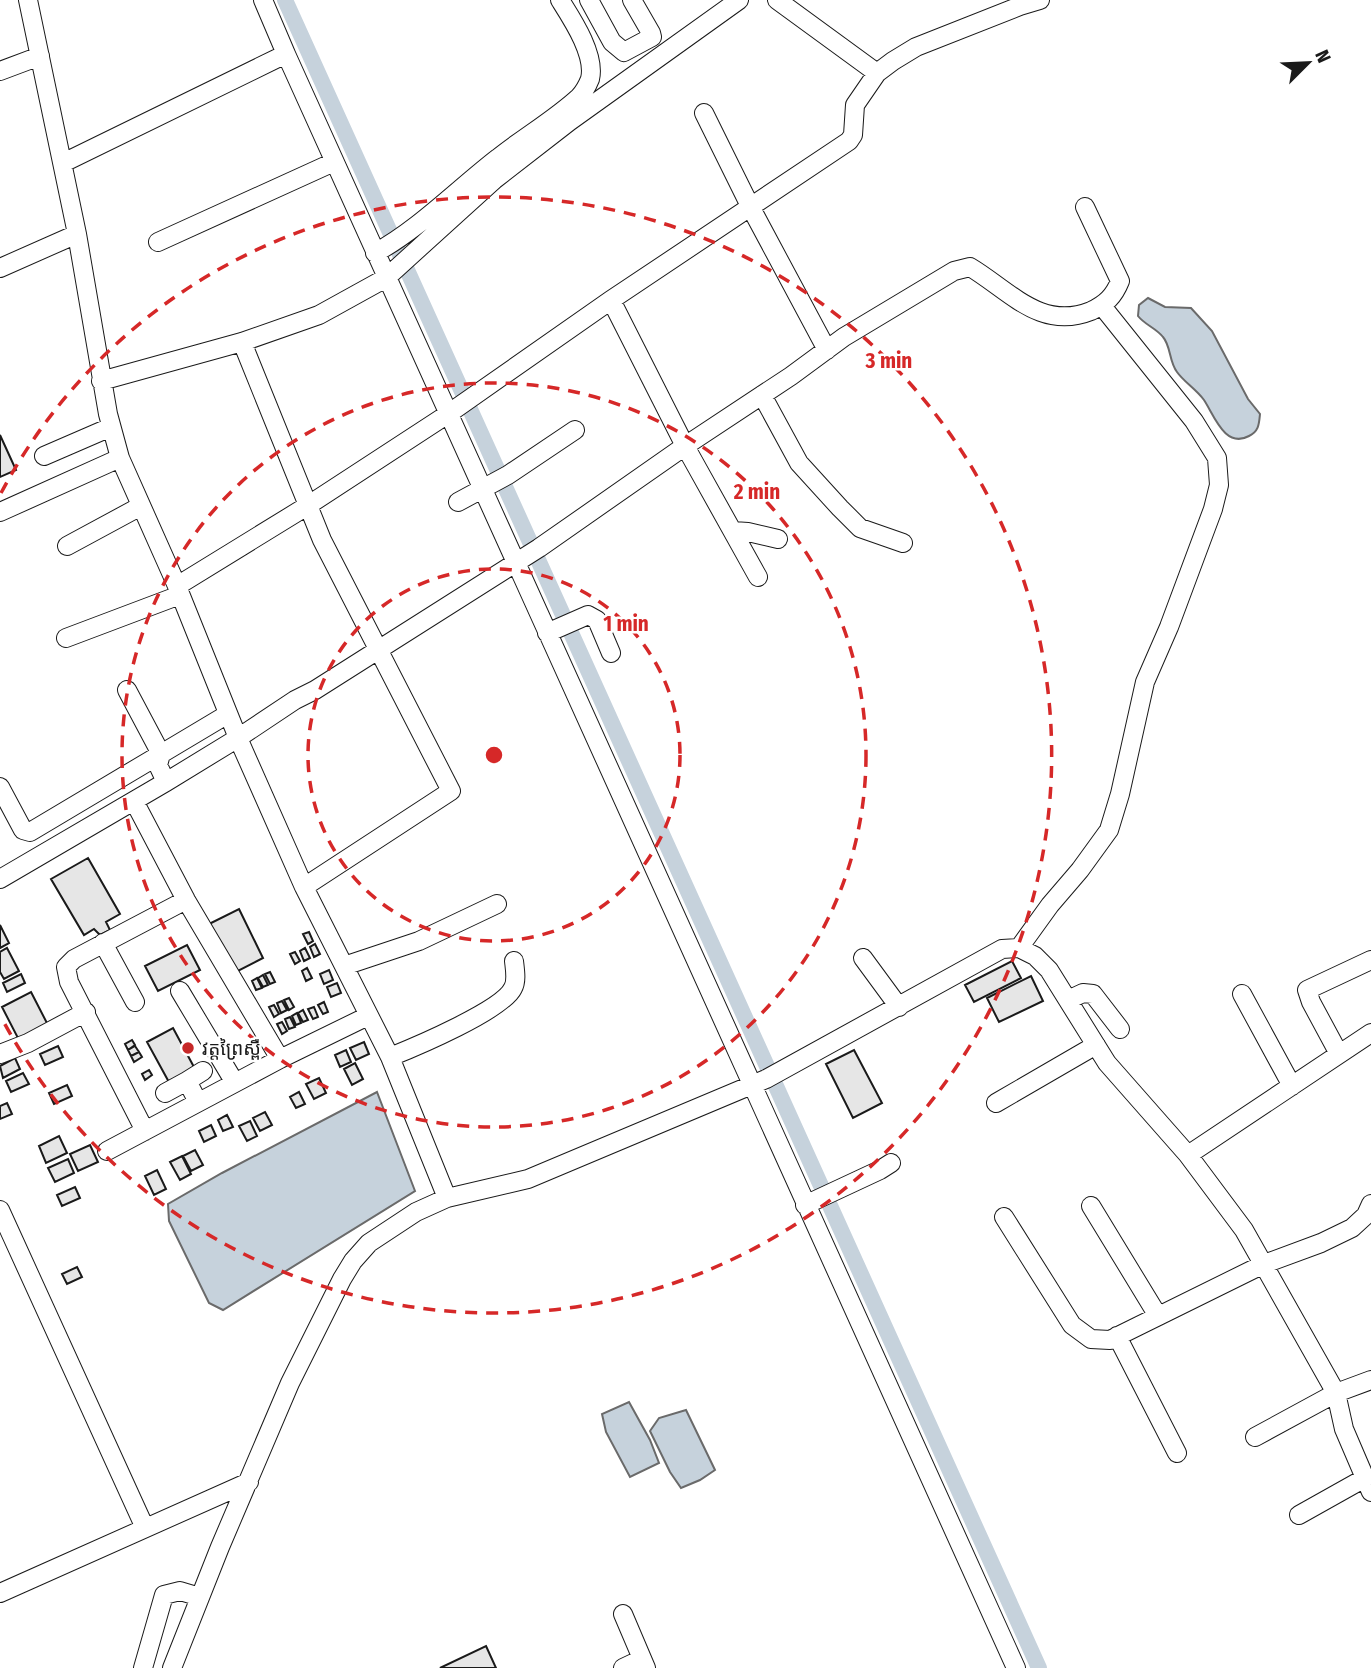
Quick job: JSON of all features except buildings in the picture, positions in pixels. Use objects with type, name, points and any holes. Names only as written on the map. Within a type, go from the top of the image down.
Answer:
[{"type":"street","points":[[28,0],[77,234],[111,427],[120,458],[303,887],[390,1057],[447,1198]]},
{"type":"street","points":[[263,0],[334,162],[387,246],[819,1199],[1016,1668]]},
{"type":"street","points":[[387,246],[581,95],[590,78],[590,68],[581,36],[560,0]]},
{"type":"street","points":[[589,0],[612,42],[624,52],[652,37],[632,0]]},
{"type":"street","points":[[102,381],[242,342],[319,315],[397,269],[494,180],[570,121],[739,0]]},
{"type":"street","points":[[778,0],[877,73]]},
{"type":"street","points":[[66,639],[178,591],[460,405],[849,141],[853,135],[855,105],[877,73],[916,47],[1040,0]]},
{"type":"street","points":[[63,163],[286,54]]},
{"type":"street","points":[[0,71],[40,56]]},
{"type":"street","points":[[704,113],[827,350]]},
{"type":"street","points":[[158,242],[334,162]]},
{"type":"street","points":[[0,879],[238,738],[527,556],[844,337],[962,267],[970,267],[1026,306],[1056,318],[1083,314],[1102,306],[1115,293],[1121,281],[1086,207]]},
{"type":"street","points":[[0,268],[77,234]]},
{"type":"street","points":[[611,300],[685,446],[758,577]]},
{"type":"street","points":[[1019,948],[1109,830],[1120,794],[1145,682],[1169,628],[1213,509],[1219,485],[1217,458],[1194,421],[1102,306]]},
{"type":"street","points":[[242,342],[307,506],[451,791],[303,887]]},
{"type":"street","points":[[762,395],[799,463],[840,508],[860,528],[903,543]]},
{"type":"street","points":[[44,456],[111,427]]},
{"type":"street","points":[[458,502],[494,483],[575,430]]},
{"type":"street","points":[[0,512],[120,458]]},
{"type":"street","points":[[67,546],[141,506]]},
{"type":"street","points":[[733,531],[778,539]]},
{"type":"street","points":[[560,627],[588,615],[597,620],[611,653]]},
{"type":"street","points":[[127,690],[161,754],[158,765],[166,782]]},
{"type":"street","points":[[0,787],[23,830],[30,832],[228,714]]},
{"type":"street","points":[[134,801],[186,900],[280,1059]]},
{"type":"street","points":[[145,1131],[69,982],[66,967],[74,959],[186,900]]},
{"type":"street","points":[[344,966],[419,941],[497,904]]},
{"type":"street","points":[[103,943],[135,1002]]},
{"type":"street","points":[[172,1668],[290,1383],[353,1261],[369,1243],[416,1212],[447,1198],[528,1179],[765,1080],[1002,949],[1019,948],[1035,956],[1049,970],[1107,1063],[1188,1155],[1244,1230],[1336,1393],[1344,1429],[1368,1485],[1299,1515]]},
{"type":"street","points":[[863,958],[899,1007]]},
{"type":"street","points":[[1339,1054],[1307,990],[1371,960]]},
{"type":"street","points":[[390,1057],[439,1037],[508,997],[515,985],[514,961]]},
{"type":"street","points":[[180,990],[235,1083]]},
{"type":"street","points":[[1068,1000],[1083,993],[1093,994],[1120,1029]]},
{"type":"street","points":[[1242,994],[1292,1086]]},
{"type":"street","points":[[0,1054],[28,1043],[86,1012]]},
{"type":"street","points":[[107,1151],[280,1059],[369,1016]]},
{"type":"street","points":[[1188,1155],[1371,1033]]},
{"type":"street","points":[[996,1103],[1096,1045]]},
{"type":"street","points":[[165,1093],[203,1071]]},
{"type":"street","points":[[187,1081],[198,1102]]},
{"type":"street","points":[[819,1199],[891,1163]]},
{"type":"street","points":[[1004,1217],[1072,1325],[1091,1339],[1110,1340],[1264,1264],[1321,1243],[1352,1228],[1366,1214],[1371,1204]]},
{"type":"street","points":[[1091,1206],[1158,1316]]},
{"type":"street","points":[[0,1210],[145,1528]]},
{"type":"street","points":[[1117,1336],[1177,1452]]},
{"type":"street","points":[[1255,1437],[1336,1393],[1371,1380]]},
{"type":"street","points":[[0,1592],[249,1482]]},
{"type":"street","points":[[143,1668],[164,1595],[180,1591],[200,1597]]},
{"type":"street","points":[[623,1615],[644,1664],[623,1668]]},
{"type":"shaded area","points":[[1148,298],[1165,307],[1191,308],[1212,331],[1248,399],[1260,414],[1255,432],[1241,439],[1233,438],[1221,428],[1204,400],[1177,372],[1166,341],[1138,316],[1139,305]]},
{"type":"shaded area","points":[[377,1092],[415,1191],[223,1310],[209,1303],[169,1221],[168,1204]]},
{"type":"shaded area","points":[[629,1402],[659,1463],[630,1477],[606,1432],[602,1414]]},
{"type":"shaded area","points":[[686,1410],[715,1470],[681,1488],[650,1431],[659,1418]]},
{"type":"waterway","points":[[285,0],[1039,1668]]},
{"type":"place","name":"វត្តព្រៃស្ពឺ","points":[[188,1048]]}]
